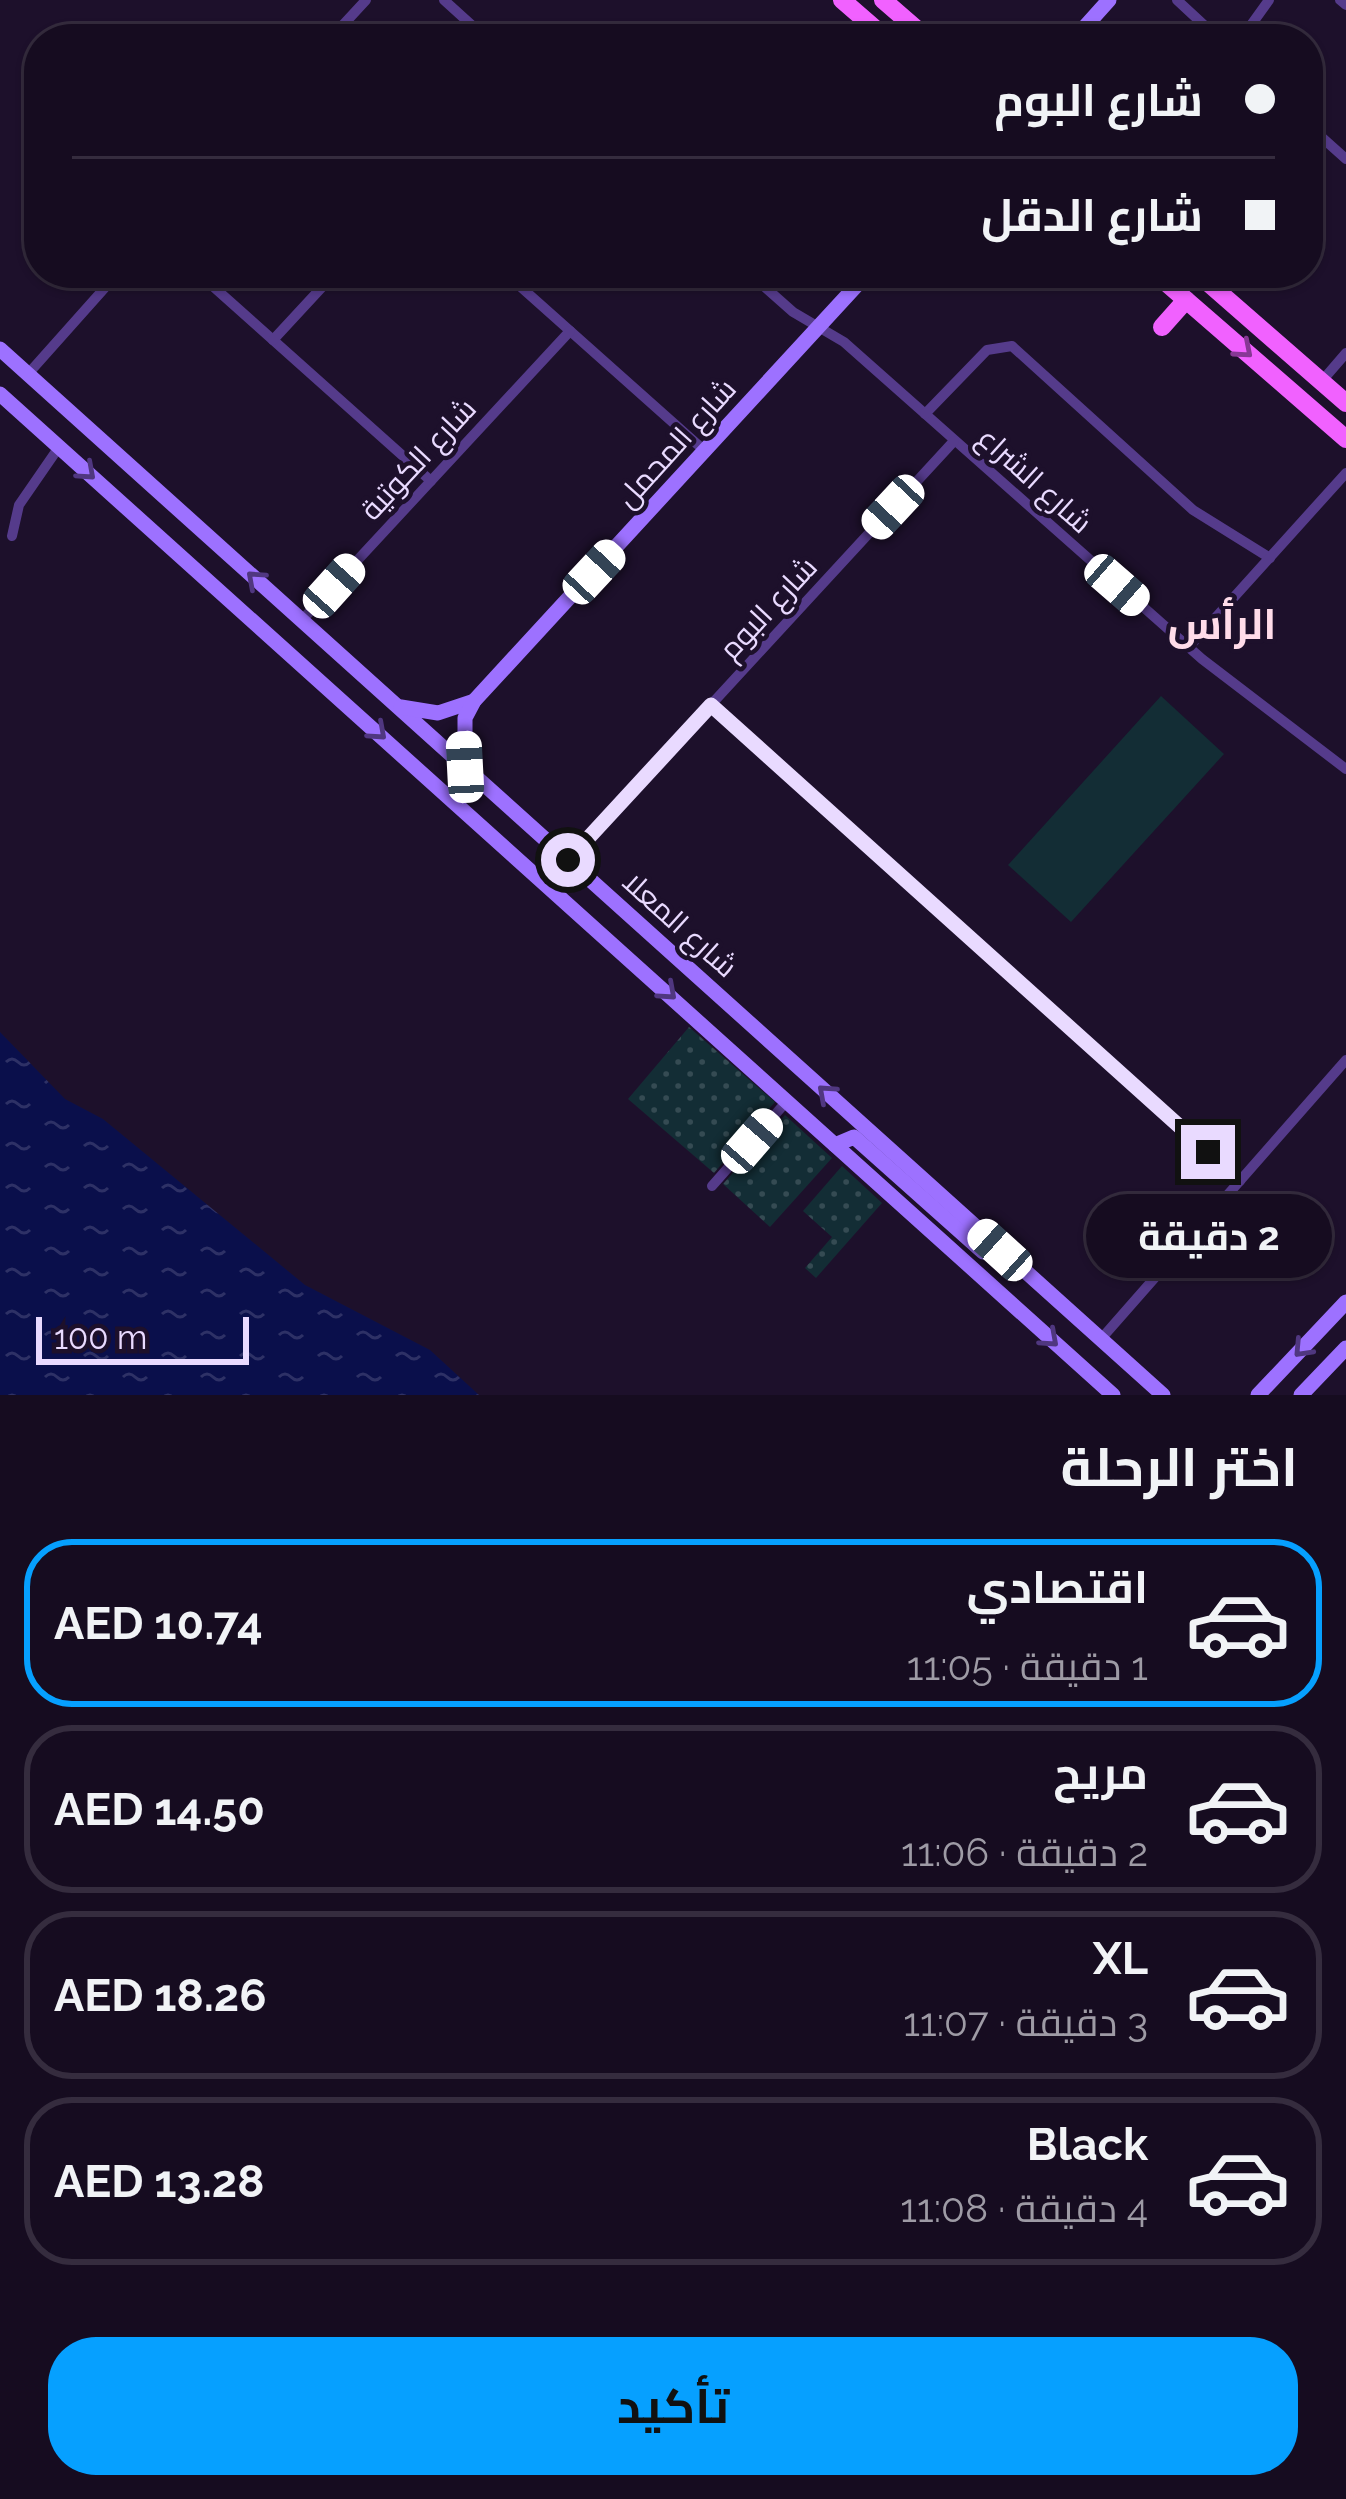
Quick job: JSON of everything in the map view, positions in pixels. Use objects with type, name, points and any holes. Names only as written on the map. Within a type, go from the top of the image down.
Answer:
[{"type":"main road","points":[[842,0],[870,24]]},
{"type":"main road","points":[[883,0],[911,24]]},
{"type":"main road","points":[[893,24],[911,24]]},
{"type":"main road","points":[[1172,288],[1346,439]]},
{"type":"main road","points":[[1214,288],[1346,403]]},
{"type":"main road","points":[[1162,327],[1186,300]]},
{"type":"street","points":[[344,24],[366,0]]},
{"type":"street","points":[[444,0],[470,24]]},
{"type":"street","points":[[1086,24],[1108,0]]},
{"type":"street","points":[[1177,0],[1203,24]]},
{"type":"street","points":[[1323,138],[1346,159]]},
{"type":"street","points":[[28,374],[105,288]]},
{"type":"street","points":[[215,288],[431,481]]},
{"type":"street","points":[[273,340],[321,288]]},
{"type":"street","points":[[522,288],[706,452]]},
{"type":"street","name":"شارع الشراع","points":[[765,288],[925,414],[1189,647],[1346,769]]},
{"type":"street","name":"شارع المحمل","points":[[473,701],[854,288]]},
{"type":"street","name":"شارع الكوتية","points":[[302,620],[570,331]]},
{"type":"street","points":[[925,414],[987,350],[1012,346],[1193,510],[1270,558]]},
{"type":"street","name":"شارع المعلا","points":[[0,349],[1163,1395]]},
{"type":"street","points":[[1321,382],[1346,353]]},
{"type":"street","name":"شارع المعلا","points":[[0,394],[1113,1395]]},
{"type":"street","name":"شارع البوم","points":[[568,860],[954,441]]},
{"type":"street","points":[[13,536],[13,521],[59,447]]},
{"type":"street","points":[[1189,647],[1346,473]]},
{"type":"street","points":[[0,509],[13,521]]},
{"type":"street","points":[[398,707],[437,712],[473,701]]},
{"type":"street","points":[[465,767],[465,718],[473,701]]},
{"type":"street","points":[[711,705],[1240,1181]]},
{"type":"street","points":[[1101,1339],[1346,1060]]},
{"type":"street","points":[[712,1186],[788,1101]]},
{"type":"street","points":[[836,1145],[854,1136],[982,1252],[1000,1250]]},
{"type":"street","points":[[1258,1395],[1346,1302]]},
{"type":"street","points":[[1301,1395],[1346,1348]]},
{"type":"shaded area","points":[[1161,696],[1224,754],[1071,922],[1008,865]]},
{"type":"shaded area","points":[[689,1027],[775,1102],[714,1173],[628,1099]]},
{"type":"shaded area","points":[[785,1115],[832,1158],[770,1227],[723,1184]]},
{"type":"shaded area","points":[[842,1166],[882,1203],[816,1278],[805,1268],[832,1237],[803,1211]]},
{"type":"water","points":[[0,1032],[65,1099],[103,1119],[305,1285],[430,1350],[479,1395],[0,1395]]},
{"type":"district","name":"الرأس","points":[[1222,624]]},
{"type":"route","points":[[568,860],[711,705],[1208,1152]]}]
